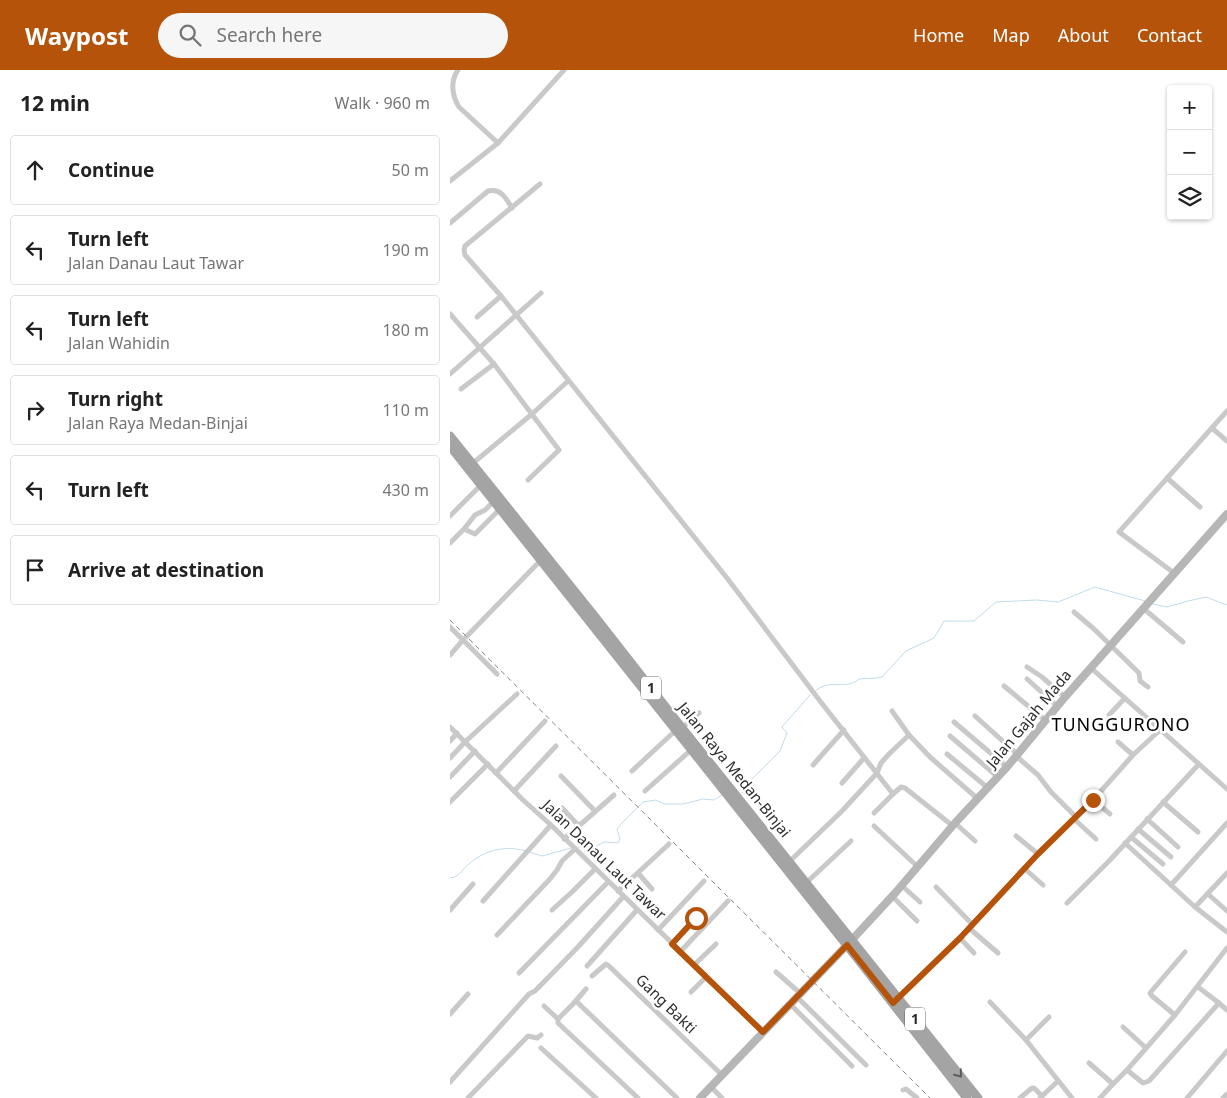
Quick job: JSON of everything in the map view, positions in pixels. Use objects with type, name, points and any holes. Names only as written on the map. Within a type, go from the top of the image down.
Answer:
[{"type":"main road","name":"Jalan Raya Medan-Binjai","points":[[450,436],[596,618],[679,729],[692,750],[895,1000],[978,1098]]},
{"type":"main road","name":"Jalan Raya Medan-Binjai","points":[[450,446],[789,862],[849,943]]},
{"type":"main road","name":"Jalan Raya Medan-Binjai","points":[[895,1000],[967,1098]]},
{"type":"street","points":[[458,70],[453,77],[452,83],[456,103],[498,143]]},
{"type":"street","points":[[450,181],[498,143],[564,70]]},
{"type":"street","points":[[540,184],[465,246],[465,255],[501,296],[727,578],[893,794]]},
{"type":"street","points":[[450,223],[488,190],[493,189],[503,194],[512,208]]},
{"type":"street","points":[[450,374],[541,293]]},
{"type":"street","points":[[477,318],[501,296]]},
{"type":"street","points":[[450,314],[494,364],[559,450],[528,480]]},
{"type":"street","points":[[461,390],[494,364]]},
{"type":"street","points":[[472,464],[568,381]]},
{"type":"street","points":[[1174,573],[1119,532],[1227,410]]},
{"type":"street","points":[[1212,428],[1227,441]]},
{"type":"street","points":[[1167,478],[1200,507]]},
{"type":"street","points":[[450,516],[481,485]]},
{"type":"street","points":[[450,543],[475,515],[485,510],[494,501]]},
{"type":"street","points":[[464,529],[475,534],[500,509]]},
{"type":"street","name":"Jalan Gajah Mada","points":[[700,1098],[892,896],[1227,514]]},
{"type":"street","points":[[450,655],[541,560]]},
{"type":"street","points":[[1145,606],[1183,642]]},
{"type":"street","points":[[1074,612],[1139,673],[1140,681],[1148,687]]},
{"type":"street","points":[[450,627],[465,638],[497,674]]},
{"type":"street","points":[[1027,667],[1065,697]]},
{"type":"street","points":[[1091,668],[1227,789]]},
{"type":"street","points":[[1027,679],[1057,706]]},
{"type":"street","points":[[1004,686],[1045,720]]},
{"type":"street","points":[[450,758],[517,694]]},
{"type":"street","points":[[1109,716],[1125,698]]},
{"type":"street","points":[[892,711],[909,735],[930,757],[978,799]]},
{"type":"street","points":[[632,771],[698,713]]},
{"type":"street","points":[[975,716],[1038,775],[1051,792],[1096,839]]},
{"type":"street","points":[[496,773],[544,721]]},
{"type":"street","points":[[954,722],[1006,767]]},
{"type":"street","name":"Jalan Danau Laut Tawar","points":[[450,727],[763,1032]]},
{"type":"street","points":[[813,765],[844,730]]},
{"type":"street","points":[[895,1000],[960,938],[1038,854],[1093,800],[1133,755],[1160,730]]},
{"type":"street","points":[[450,741],[457,733]]},
{"type":"street","points":[[789,862],[842,811],[877,773],[881,763],[909,735]]},
{"type":"street","points":[[950,736],[998,777]]},
{"type":"street","points":[[1118,742],[1133,755]]},
{"type":"street","points":[[514,791],[556,746]]},
{"type":"street","points":[[645,791],[692,750]]},
{"type":"street","points":[[450,776],[475,751]]},
{"type":"street","points":[[947,754],[988,788]]},
{"type":"street","points":[[842,784],[864,758]]},
{"type":"street","points":[[450,802],[488,764]]},
{"type":"street","points":[[1067,903],[1199,764]]},
{"type":"street","points":[[561,776],[595,811]]},
{"type":"street","points":[[874,813],[901,787],[905,788],[975,841]]},
{"type":"street","points":[[564,839],[614,795]]},
{"type":"street","points":[[1093,800],[1110,814]]},
{"type":"street","points":[[1163,802],[1198,832]]},
{"type":"street","points":[[562,808],[579,826]]},
{"type":"street","points":[[1146,820],[1178,847]]},
{"type":"street","points":[[1171,885],[1227,824]]},
{"type":"street","points":[[483,901],[551,825]]},
{"type":"street","points":[[874,826],[918,867]]},
{"type":"street","points":[[1138,829],[1171,857]]},
{"type":"street","points":[[1016,836],[1038,854]]},
{"type":"street","points":[[1131,836],[1163,864]]},
{"type":"street","points":[[806,884],[851,841]]},
{"type":"street","points":[[1125,843],[1195,908],[1227,932]]},
{"type":"street","points":[[618,892],[669,844]]},
{"type":"street","points":[[497,936],[558,870],[562,861],[575,849]]},
{"type":"street","points":[[552,910],[595,869]]},
{"type":"street","points":[[1025,869],[1044,885]]},
{"type":"street","points":[[1195,908],[1227,872]]},
{"type":"street","points":[[638,873],[652,888]]},
{"type":"street","points":[[658,930],[704,881]]},
{"type":"street","points":[[519,973],[608,882]]},
{"type":"street","points":[[450,910],[473,884]]},
{"type":"street","points":[[901,885],[920,902]]},
{"type":"street","points":[[936,888],[970,926],[998,953]]},
{"type":"street","points":[[1208,894],[1227,911]]},
{"type":"street","points":[[892,896],[917,922]]},
{"type":"street","points":[[450,1082],[529,994],[535,991],[624,897]]},
{"type":"street","points":[[680,952],[728,901]]},
{"type":"street","points":[[587,966],[638,910]]},
{"type":"street","points":[[672,944],[696,918]]},
{"type":"street","points":[[960,938],[974,953]]},
{"type":"street","points":[[694,965],[716,944]]},
{"type":"street","points":[[1100,1098],[1175,1015],[1227,948]]},
{"type":"street","points":[[1175,1015],[1152,996],[1150,992],[1185,952]]},
{"type":"street","name":"Gang Bakti","points":[[592,976],[606,964],[609,966],[722,1075]]},
{"type":"street","points":[[776,972],[866,1065]]},
{"type":"street","points":[[691,992],[706,977]]},
{"type":"street","points":[[1198,987],[1227,1010]]},
{"type":"street","points":[[558,1019],[586,989]]},
{"type":"street","points":[[450,1014],[468,994]]},
{"type":"street","points":[[576,1001],[676,1098]]},
{"type":"street","points":[[990,1002],[1026,1040],[1072,1098]]},
{"type":"street","points":[[790,1004],[852,1066]]},
{"type":"street","points":[[1127,1070],[1143,1083],[1149,1081],[1219,1004]]},
{"type":"street","points":[[544,1006],[558,1019],[558,1023],[638,1098]]},
{"type":"street","points":[[1026,1040],[1049,1017]]},
{"type":"street","points":[[1123,1027],[1146,1048]]},
{"type":"street","points":[[468,1098],[528,1036],[537,1038],[541,1035]]},
{"type":"street","points":[[541,1048],[596,1098]]},
{"type":"street","points":[[1186,1098],[1227,1052]]},
{"type":"street","points":[[1089,1062],[1113,1084]]},
{"type":"street","points":[[1020,1098],[1032,1088],[1041,1097],[1058,1081]]},
{"type":"street","points":[[711,1087],[722,1098]]},
{"type":"street","points":[[903,1090],[906,1089],[917,1098]]},
{"type":"street","points":[[1223,1098],[1227,1094]]},
{"type":"waterway","points":[[816,690],[826,685],[848,684],[859,679],[882,677],[906,651],[934,638],[944,621],[974,621],[996,602],[1037,600],[1058,602],[1095,587],[1145,601]]},
{"type":"waterway","points":[[1153,604],[1167,607],[1206,597],[1227,605]]},
{"type":"waterway","points":[[742,793],[751,780],[780,751],[787,733],[782,727],[810,695]]},
{"type":"waterway","points":[[578,847],[591,849],[604,842],[618,843],[620,839],[617,829],[643,802],[656,800],[664,804],[683,804],[703,799],[714,800],[722,795]]},
{"type":"waterway","points":[[529,852],[542,856],[571,848]]},
{"type":"waterway","points":[[450,878],[456,876],[475,859],[488,852],[503,849],[526,851]]},
{"type":"railway","points":[[450,620],[930,1098]]},
{"type":"district","name":"TUNGGURONO","points":[[1121,725]]},
{"type":"route","points":[[696,918],[672,944],[763,1032],[847,945],[893,1003],[960,938],[1038,854],[1093,800]]}]
